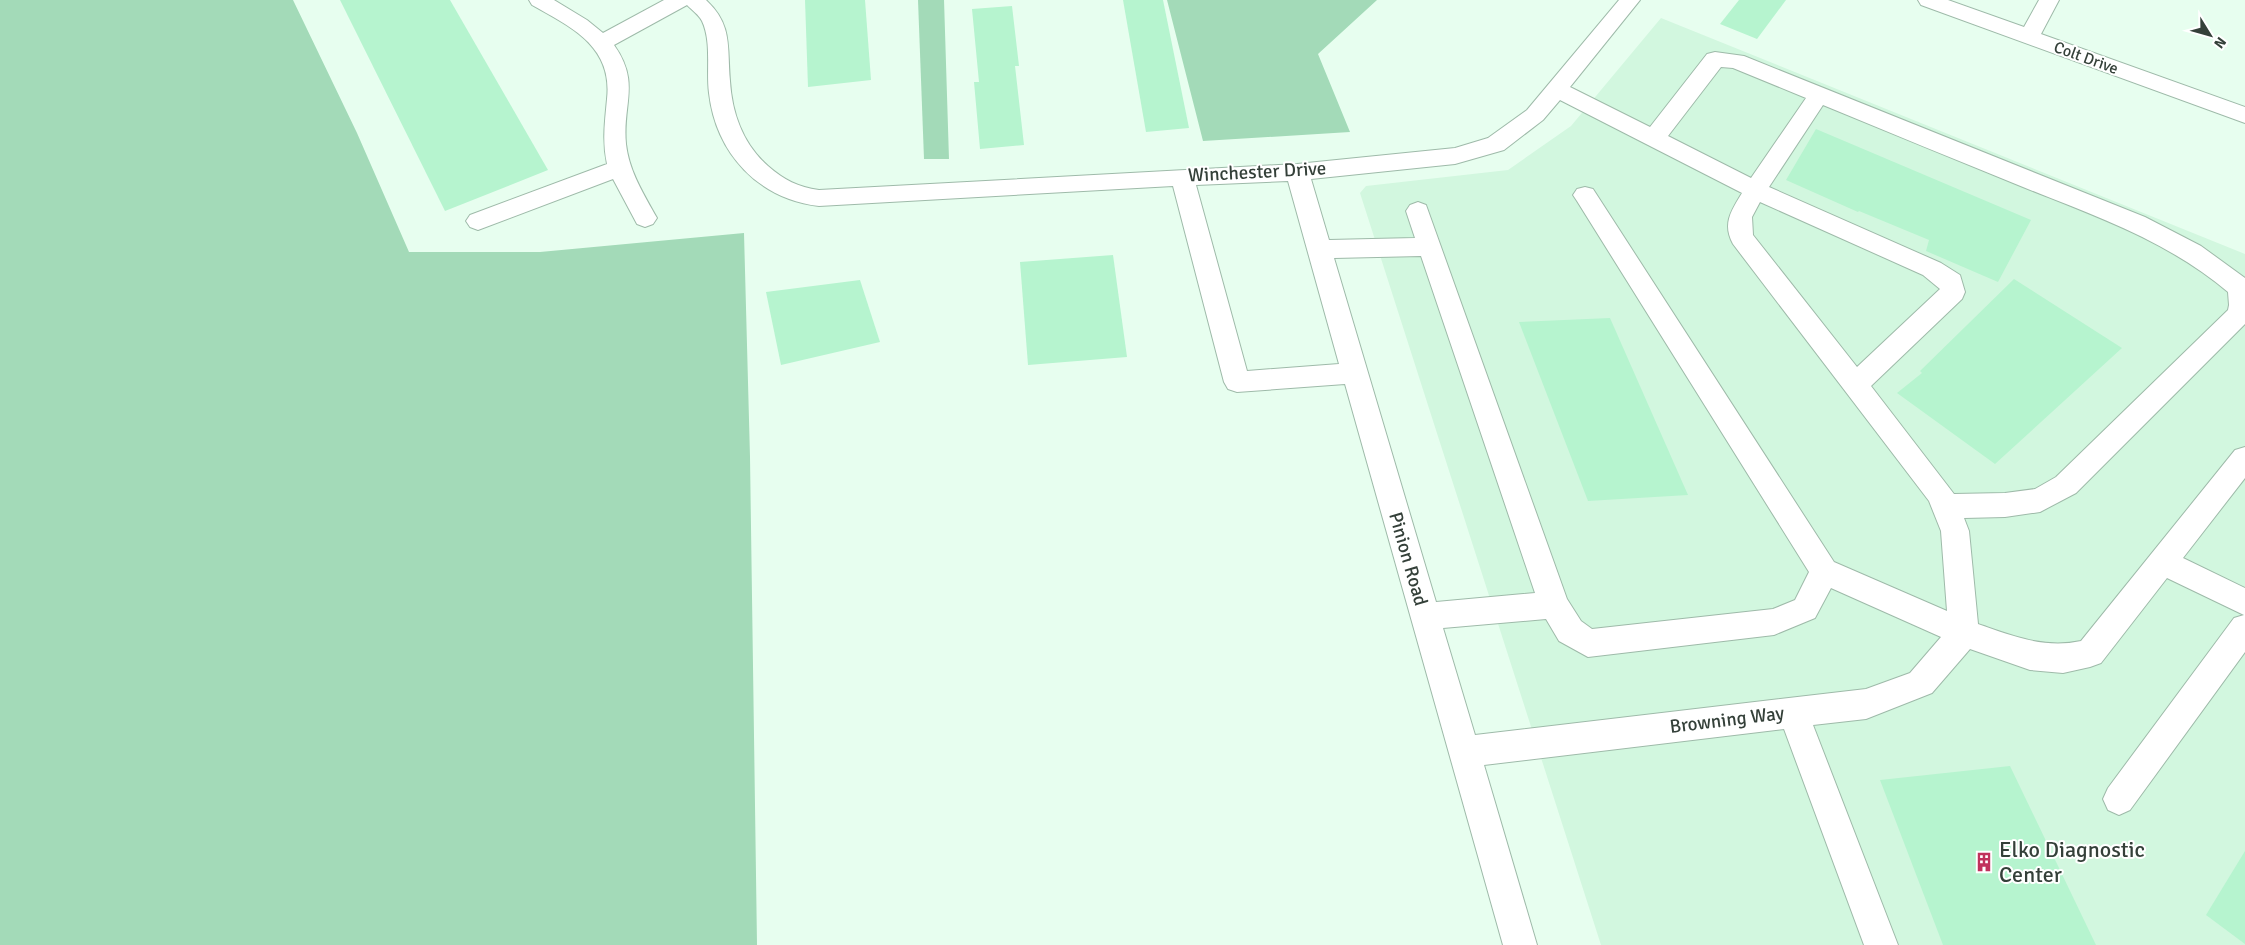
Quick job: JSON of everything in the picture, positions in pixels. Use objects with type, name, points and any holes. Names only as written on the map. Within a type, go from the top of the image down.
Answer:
[{"type":"street","points":[[539,0],[588,28],[617,66],[620,87],[615,144],[619,168],[644,218]]},
{"type":"street","points":[[601,43],[680,0]]},
{"type":"street","name":"Winchester Drive","points":[[694,0],[711,17],[718,37],[718,70],[724,117],[741,152],[770,181],[794,195],[819,198],[1297,172],[1455,156],[1496,144],[1535,115],[1630,0]]},
{"type":"street","name":"Colt Drive","points":[[1928,0],[2245,115]]},
{"type":"street","points":[[2029,37],[2049,0]]},
{"type":"street","points":[[1655,137],[1715,59],[1736,61],[2117,217],[2175,244],[2222,272],[2240,288],[2242,316],[2066,485],[2040,500],[2005,505],[1945,506]]},
{"type":"street","points":[[1557,89],[1655,137],[1755,190],[1932,269],[1951,282],[1953,292],[1856,385]]},
{"type":"street","points":[[1819,95],[1755,190],[1740,217],[1739,229],[1742,238],[1941,495],[1954,531],[1964,633]]},
{"type":"street","points":[[478,221],[619,168]]},
{"type":"street","name":"Pinion Road","points":[[1297,172],[1520,945]]},
{"type":"street","points":[[1182,177],[1237,382],[1355,373]]},
{"type":"street","points":[[1585,195],[1824,571],[1964,633],[2030,656],[2063,659],[2090,653],[2162,562],[2236,486],[2245,458]]},
{"type":"street","points":[[1418,211],[1554,605],[1570,631],[1588,643],[1774,622],[1805,609],[1824,571]]},
{"type":"street","points":[[1320,249],[1430,247]]},
{"type":"street","points":[[2162,562],[2245,602]]},
{"type":"street","points":[[1425,616],[1554,605]]},
{"type":"street","points":[[2119,799],[2245,628]]},
{"type":"street","name":"Browning Way","points":[[1464,752],[1866,704],[1921,683],[1964,633]]},
{"type":"street","points":[[1793,712],[1882,945]]},
{"type":"shaded area","points":[[0,0],[293,0],[357,133],[409,252],[540,252],[744,233],[750,457],[757,945],[0,945]]},
{"type":"shaded area","points":[[918,0],[944,0],[949,159],[924,159]]},
{"type":"shaded area","points":[[1167,0],[1377,0],[1318,54],[1350,132],[1203,141]]},
{"type":"shaded area","points":[[1661,18],[2245,254],[2245,945],[1601,945],[1360,193],[1366,186],[1508,170],[1571,126]]},
{"type":"building","points":[[340,0],[450,0],[548,170],[445,211]]},
{"type":"building","points":[[805,0],[865,0],[871,80],[808,87]]},
{"type":"building","points":[[1123,0],[1163,0],[1189,128],[1146,132]]},
{"type":"building","points":[[1739,0],[1786,0],[1757,39],[1720,24]]},
{"type":"building","points":[[1012,6],[1019,66],[1015,66],[1024,145],[980,149],[974,82],[979,82],[972,9]]},
{"type":"building","points":[[1816,129],[2031,220],[1998,282],[1926,251],[1929,240],[1858,212],[1786,180]]},
{"type":"building","points":[[1113,255],[1127,357],[1028,365],[1020,262]]},
{"type":"building","points":[[2014,279],[2122,348],[1995,464],[1897,393],[1922,373],[1920,371]]},
{"type":"building","points":[[860,280],[880,342],[781,365],[766,292]]},
{"type":"building","points":[[1610,318],[1688,495],[1588,501],[1519,322]]},
{"type":"building","name":"Elko Diagnostic Center","points":[[2010,766],[2096,945],[1943,945],[1880,780]]},
{"type":"building","points":[[2245,851],[2245,944],[2206,915]]},
{"type":"place","name":"Elko Diagnostic Center","points":[[1984,862]]}]
